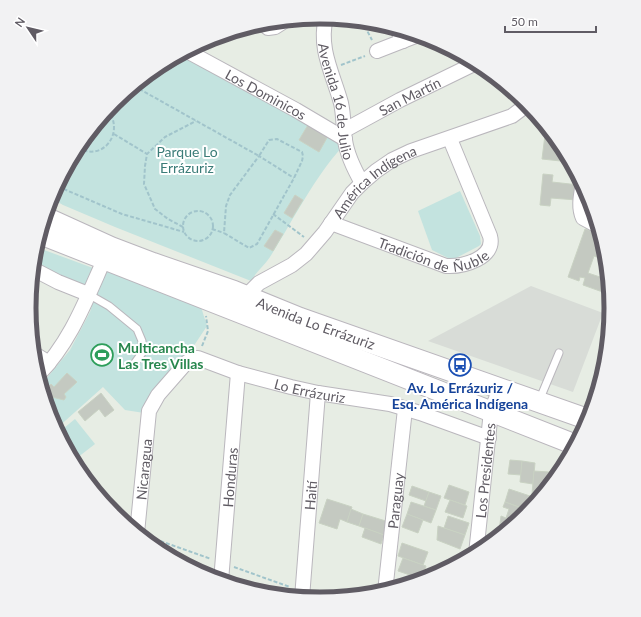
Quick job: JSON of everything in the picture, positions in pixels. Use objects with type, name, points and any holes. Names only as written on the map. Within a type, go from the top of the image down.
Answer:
[{"type":"main road","name":"Avenida Lo Errázuriz","points":[[50,220],[111,247],[246,296],[300,318],[583,417]]},
{"type":"main road","name":"Avenida Lo Errázuriz","points":[[46,236],[571,443]]},
{"type":"street","name":"Avenida 16 de Julio","points":[[325,24],[323,39],[325,51],[341,103],[350,158],[362,182]]},
{"type":"street","points":[[377,51],[399,35]]},
{"type":"street","name":"Los Dominicos","points":[[196,53],[296,110],[345,134]]},
{"type":"street","name":"San Martín","points":[[345,134],[400,100],[469,66]]},
{"type":"street","name":"América Indígena","points":[[246,296],[259,283],[299,260],[314,245],[352,193],[362,182],[392,160],[411,151],[450,139],[512,116],[523,108]]},
{"type":"street","name":"Tradición de Ñuble","points":[[331,223],[446,266],[459,266],[484,255],[491,247],[492,242],[450,139]]},
{"type":"street","points":[[581,196],[581,214],[583,218],[592,223]]},
{"type":"street","points":[[43,370],[58,351],[73,327],[104,260]]},
{"type":"street","points":[[38,272],[58,282],[88,294]]},
{"type":"street","points":[[40,357],[49,363]]},
{"type":"street","name":"Lo Errázuriz","points":[[193,358],[202,359],[238,373],[318,393],[380,402],[489,438]]},
{"type":"street","name":"Nicaragua","points":[[137,525],[148,417],[151,406],[158,395],[181,368],[193,358]]},
{"type":"street","name":"Honduras","points":[[221,575],[238,373]]},
{"type":"street","name":"Los Presidentes","points":[[477,546],[491,412],[500,389]]},
{"type":"street","name":"Haití","points":[[302,592],[318,393]]},
{"type":"street","name":"Paraguay","points":[[386,585],[405,409]]},
{"type":"lane","points":[[88,294],[109,306],[137,329],[142,341],[142,353],[134,364]]},
{"type":"lane","points":[[539,402],[559,353]]},
{"type":"path","points":[[330,69],[377,51],[365,27]]},
{"type":"path","points":[[140,89],[259,156],[294,178]]},
{"type":"path","points":[[84,150],[93,151],[105,147],[110,141],[114,134],[115,126],[112,115]]},
{"type":"path","points":[[183,227],[155,210],[144,184],[148,154],[164,137],[196,121]]},
{"type":"path","points":[[114,134],[148,154]]},
{"type":"path","points":[[212,229],[224,233],[249,248],[257,244],[294,178],[302,161],[302,152],[276,139],[269,140],[230,195],[226,206],[224,233]]},
{"type":"path","points":[[63,188],[122,214],[184,232]]},
{"type":"path","points":[[199,212],[208,215],[212,224],[212,229],[208,237],[199,241],[190,239],[184,232],[183,227],[183,222],[189,214],[199,212]]},
{"type":"path","points":[[273,214],[314,245]]},
{"type":"path","points":[[193,358],[200,350],[208,331],[205,313],[200,298]]},
{"type":"shaded area","points":[[531,286],[603,313],[573,392],[428,341]]},
{"type":"green space","name":"Parque Lo Errázuriz","points":[[189,56],[343,146],[322,172],[270,257],[251,281],[57,202],[65,183],[84,150],[95,135],[119,107],[147,83]]},
{"type":"green space","points":[[460,191],[480,236],[481,244],[456,258],[450,259],[432,250],[418,211]]},
{"type":"green space","points":[[42,249],[93,268],[85,287],[39,267]]},
{"type":"green space","points":[[108,271],[201,307],[207,326],[191,350],[145,404],[144,413],[125,410],[103,387],[61,424],[51,400],[45,380],[70,350],[90,312],[99,283]]},
{"type":"green space","points":[[75,419],[95,444],[78,457],[63,429]]},
{"type":"building","points":[[308,125],[328,136],[319,152],[299,140]]},
{"type":"building","points":[[545,135],[546,135],[564,161],[542,159]]},
{"type":"building","points":[[543,174],[553,175],[552,182],[577,185],[578,189],[577,200],[551,198],[550,206],[540,205]]},
{"type":"building","points":[[295,195],[303,200],[292,218],[284,213]]},
{"type":"building","points":[[585,229],[594,232],[601,259],[594,256],[588,273],[603,278],[604,293],[583,285],[585,278],[580,277],[579,281],[568,277]]},
{"type":"building","points":[[275,230],[283,234],[273,251],[264,246]]},
{"type":"building","points":[[67,373],[77,382],[64,394],[66,397],[64,400],[50,397],[48,387],[51,384],[54,387]]},
{"type":"building","points":[[101,393],[114,410],[105,417],[99,409],[85,421],[78,412]]},
{"type":"building","points":[[510,460],[522,461],[521,475],[508,474]]},
{"type":"building","points":[[522,461],[535,463],[533,484],[520,482]]},
{"type":"building","points":[[534,471],[549,472],[549,478],[546,482],[535,494],[532,494]]},
{"type":"building","points":[[549,472],[553,473],[549,478]]},
{"type":"building","points":[[449,485],[469,492],[465,505],[444,498]]},
{"type":"building","points":[[412,486],[429,492],[426,501],[409,495]]},
{"type":"building","points":[[509,489],[533,497],[523,509],[505,502]]},
{"type":"building","points":[[429,492],[441,496],[436,510],[424,506]]},
{"type":"building","points":[[327,499],[352,507],[347,522],[340,519],[337,529],[319,523]]},
{"type":"building","points":[[450,500],[467,506],[463,518],[445,512]]},
{"type":"building","points":[[411,502],[436,510],[431,523],[407,514]]},
{"type":"building","points":[[505,502],[523,509],[511,520],[506,518],[509,509],[503,507]]},
{"type":"building","points":[[351,509],[363,514],[359,526],[347,522]]},
{"type":"building","points":[[363,514],[389,522],[384,535],[359,526]]},
{"type":"building","points":[[407,514],[423,520],[418,533],[402,527]]},
{"type":"building","points":[[448,516],[469,523],[465,535],[444,528]]},
{"type":"building","points":[[501,516],[511,520],[508,522],[499,530]]},
{"type":"building","points":[[438,526],[465,535],[460,549],[437,540]]},
{"type":"building","points":[[365,528],[384,535],[381,544],[362,537]]},
{"type":"building","points":[[402,543],[428,552],[423,565],[398,556]]},
{"type":"building","points":[[403,558],[426,566],[424,573],[415,577],[398,571]]},
{"type":"place","name":"Multicancha Las Tres Villas","points":[[102,355]]},
{"type":"place","name":"Av. Lo Errázuriz / Esq. América Indígena","points":[[460,365]]}]
